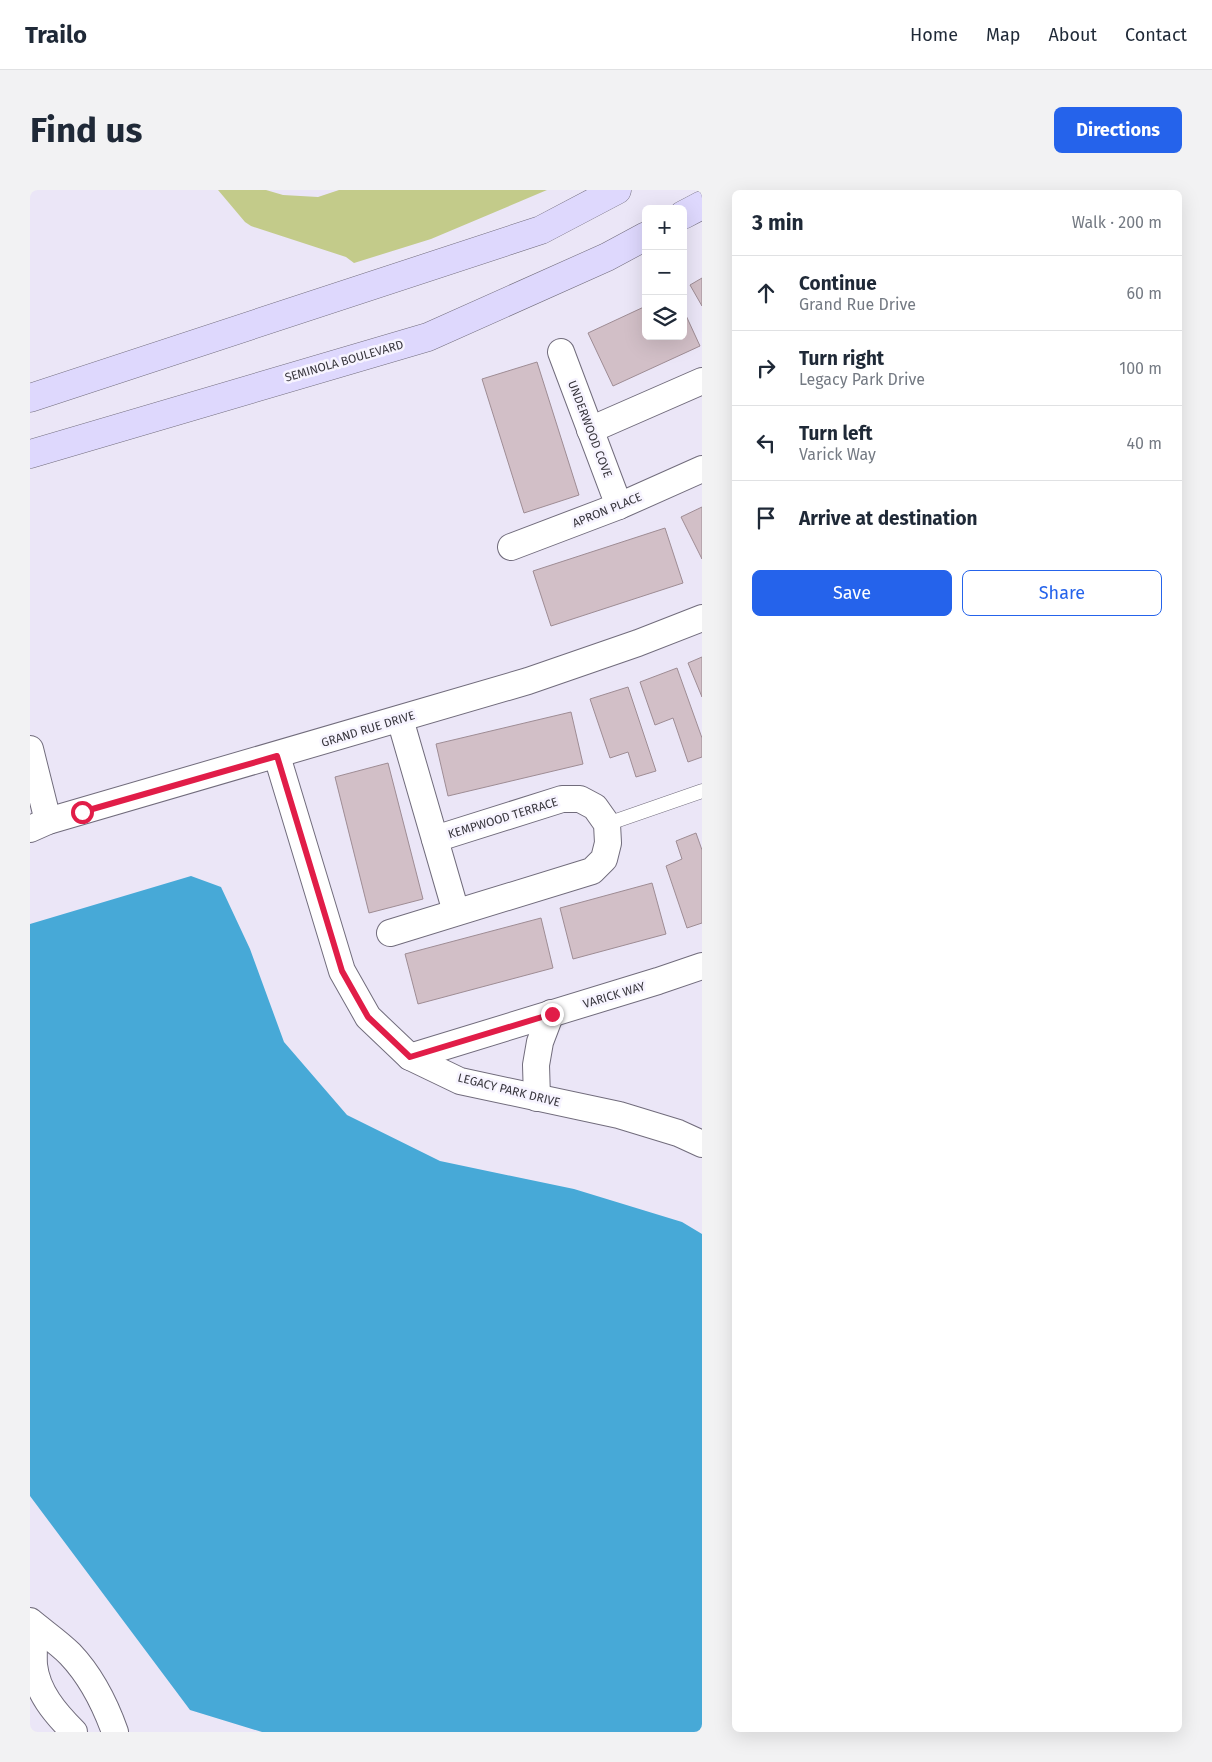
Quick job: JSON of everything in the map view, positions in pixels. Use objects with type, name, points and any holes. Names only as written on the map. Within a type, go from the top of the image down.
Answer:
[{"type":"main road","points":[[30,398],[541,230],[616,190]]},
{"type":"main road","points":[[687,213],[702,205]]},
{"type":"main road","name":"SEMINOLA BOULEVARD","points":[[30,454],[428,337],[607,257],[642,238]]},
{"type":"street","name":"UNDERWOOD COVE","points":[[561,352],[619,506]]},
{"type":"street","points":[[590,430],[702,381]]},
{"type":"street","name":"APRON PLACE","points":[[511,547],[619,506],[702,469]]},
{"type":"street","name":"GRAND RUE DRIVE","points":[[39,825],[528,681],[638,643],[702,618]]},
{"type":"street","name":"KEMPWOOD TERRACE","points":[[400,719],[456,912]]},
{"type":"street","points":[[30,749],[39,825]]},
{"type":"street","name":"LEGACY PARK DRIVE","points":[[277,756],[342,971],[368,1017],[410,1057],[460,1081],[619,1115],[678,1133],[702,1144]]},
{"type":"street","name":"KEMPWOOD TERRACE","points":[[435,839],[562,799],[580,799],[595,807],[606,824]]},
{"type":"street","points":[[390,933],[592,871],[604,859],[608,843],[606,824]]},
{"type":"street","name":"VARICK WAY","points":[[410,1057],[702,966]]},
{"type":"street","points":[[538,1098],[536,1065],[540,1042],[552,1014]]},
{"type":"street","points":[[30,1621],[69,1653],[83,1670],[109,1715],[115,1732]]},
{"type":"street","points":[[30,1626],[34,1639],[34,1667],[42,1694],[74,1732]]},
{"type":"lane","points":[[606,824],[702,791]]},
{"type":"green space","points":[[218,190],[266,190],[283,195],[318,197],[339,190],[547,190],[431,239],[354,263],[346,257],[251,226],[245,222]]},
{"type":"water","points":[[191,876],[221,887],[250,949],[284,1042],[347,1115],[440,1161],[574,1189],[682,1222],[702,1234],[702,1732],[262,1732],[190,1710],[30,1496],[30,924]]},
{"type":"building","points":[[702,278],[702,306],[690,285]]},
{"type":"building","points":[[642,308],[642,340],[687,340],[687,318],[700,346],[613,386],[588,333]]},
{"type":"building","points":[[537,362],[579,495],[524,513],[482,379]]},
{"type":"building","points":[[702,507],[702,559],[681,517]]},
{"type":"building","points":[[665,528],[683,583],[551,626],[533,571]]},
{"type":"building","points":[[702,657],[702,697],[688,663]]},
{"type":"building","points":[[677,668],[702,738],[702,757],[688,762],[673,718],[655,725],[640,682]]},
{"type":"building","points":[[628,687],[656,771],[636,777],[628,752],[610,758],[590,699]]},
{"type":"building","points":[[571,712],[583,764],[448,796],[436,744]]},
{"type":"building","points":[[388,763],[423,899],[369,913],[335,777]]},
{"type":"building","points":[[696,833],[702,850],[702,923],[687,928],[666,866],[682,859],[676,841]]},
{"type":"building","points":[[652,883],[666,934],[573,959],[560,908]]},
{"type":"building","points":[[541,918],[553,968],[418,1004],[405,954]]},
{"type":"route","points":[[82,812],[277,756],[342,971],[368,1017],[410,1057],[552,1014]]}]
